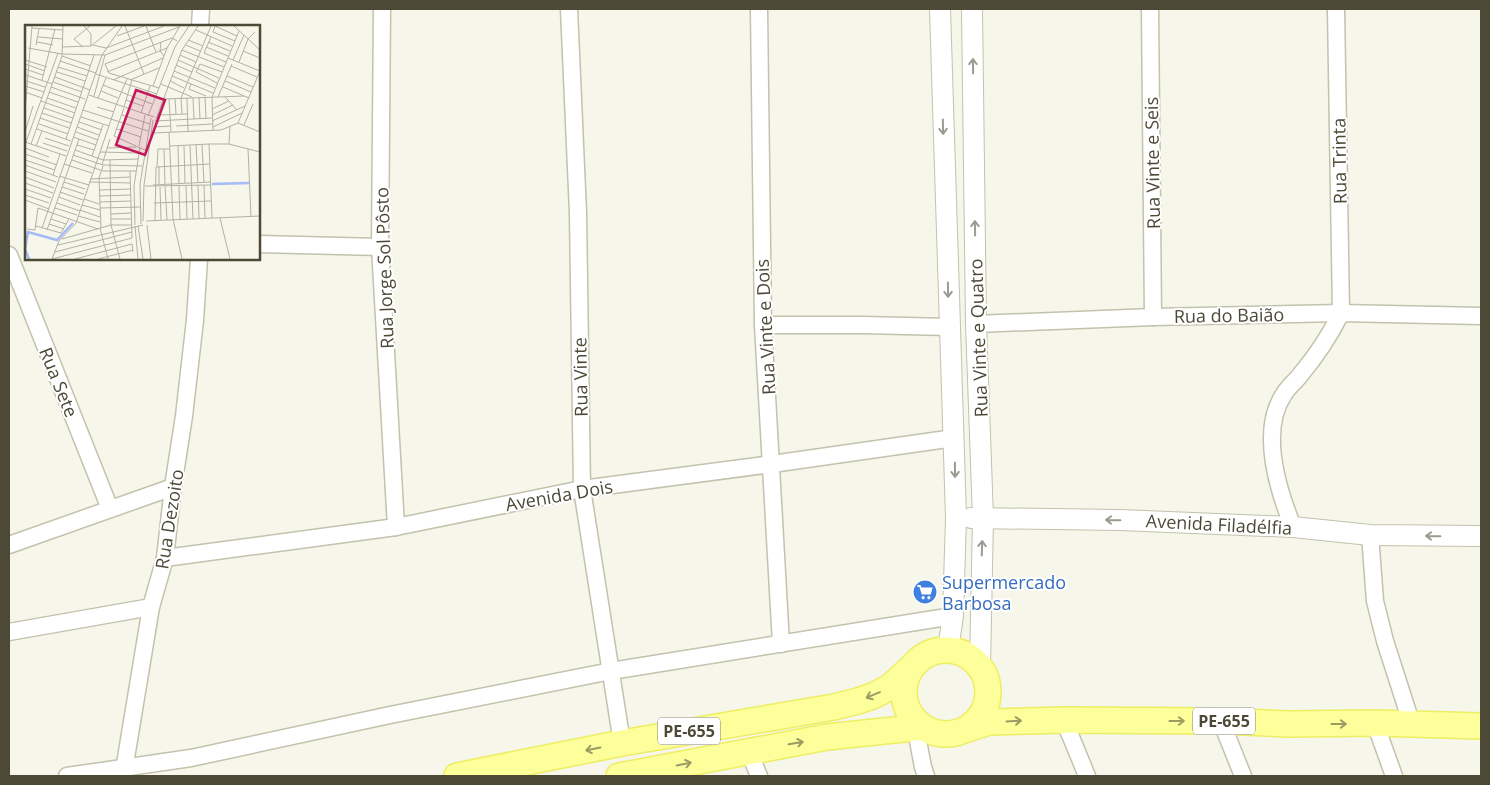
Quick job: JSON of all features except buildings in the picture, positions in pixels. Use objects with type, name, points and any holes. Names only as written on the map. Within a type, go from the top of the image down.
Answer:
[{"type":"main road","points":[[948,649],[960,652],[971,658],[980,667],[987,679],[988,694],[985,708],[978,720],[967,729]]},
{"type":"main road","name":"PE-655","points":[[457,776],[622,743],[834,707],[858,701],[890,687],[922,657],[934,651],[948,649]]},
{"type":"main road","points":[[912,667],[906,677],[904,687],[908,709],[917,724]]},
{"type":"main road","name":"PE-655","points":[[619,776],[827,737],[917,724],[942,734],[953,733],[989,722],[1064,720],[1481,726]]},
{"type":"street","points":[[200,25],[201,9]]},
{"type":"street","name":"Rua Jorge Sol Pôsto","points":[[382,9],[380,247],[396,527]]},
{"type":"street","name":"Rua Vinte","points":[[569,9],[578,213],[582,489],[622,743]]},
{"type":"street","name":"Rua Vinte e Dois","points":[[759,9],[764,325],[781,644]]},
{"type":"street","name":"Rua Vinte e Quatro","points":[[940,9],[948,327],[956,518],[953,616],[948,649]]},
{"type":"street","name":"Rua Vinte e Quatro","points":[[972,9],[976,324],[983,518],[980,667]]},
{"type":"street","name":"Rua Vinte e Seis","points":[[1150,9],[1153,317]]},
{"type":"street","name":"Rua Trinta","points":[[1336,9],[1341,313]]},
{"type":"street","points":[[260,244],[380,247]]},
{"type":"street","name":"Rua Sete","points":[[9,255],[110,509]]},
{"type":"street","name":"Rua Dezoito","points":[[123,772],[151,607],[165,558],[188,377],[199,260]]},
{"type":"street","points":[[1293,527],[1283,503],[1276,478],[1272,429],[1275,411],[1284,394],[1320,349],[1341,313]]},
{"type":"street","name":"Rua do Baião","points":[[976,324],[1153,317],[1341,313],[1481,316]]},
{"type":"street","points":[[764,325],[948,327]]},
{"type":"street","name":"Avenida Dois","points":[[165,558],[396,527],[582,489],[954,438]]},
{"type":"street","points":[[9,546],[174,487]]},
{"type":"street","name":"Avenida Filadélfia","points":[[956,518],[1120,520],[1293,527],[1370,535],[1481,536]]},
{"type":"street","points":[[1370,535],[1375,601],[1385,641],[1412,724]]},
{"type":"street","points":[[9,632],[151,607]]},
{"type":"street","points":[[67,776],[123,772],[390,715],[611,671],[953,616]]},
{"type":"street","points":[[1064,720],[1087,776]]},
{"type":"street","points":[[1221,721],[1243,776]]},
{"type":"street","points":[[917,724],[922,767],[926,776]]},
{"type":"street","points":[[1375,724],[1394,776]]},
{"type":"street","points":[[748,752],[759,776]]},
{"type":"place","name":"Supermercado Barbosa","points":[[925,592]]}]
